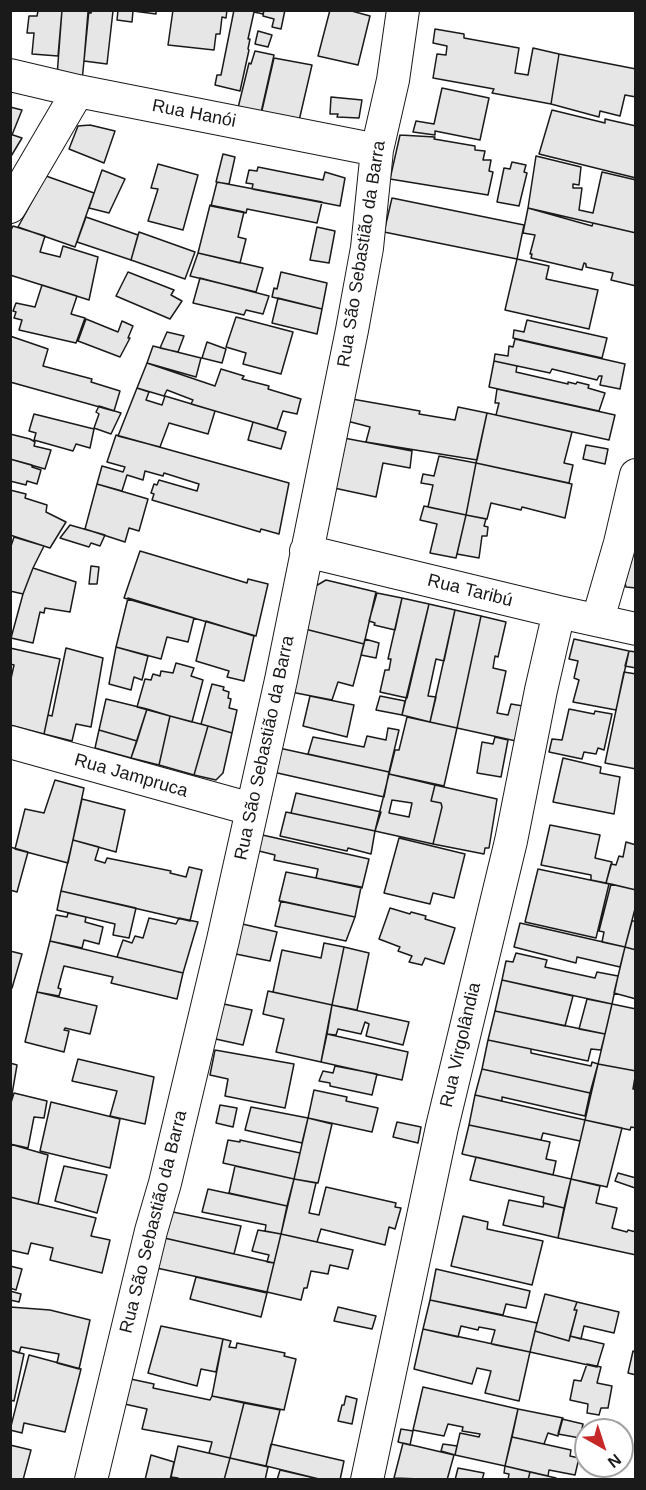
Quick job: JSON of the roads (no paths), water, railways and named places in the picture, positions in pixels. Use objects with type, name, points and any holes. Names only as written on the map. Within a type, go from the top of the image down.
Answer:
[{"type":"street","name":"Rua São Sebastião da Barra","points":[[91,1479],[223,940],[281,680],[306,550],[339,402],[367,248],[377,150],[393,80],[403,10]]},
{"type":"street","name":"Rua Hanói","points":[[10,75],[78,91],[377,150]]},
{"type":"street","points":[[10,207],[78,91]]},
{"type":"street","points":[[598,619],[636,476]]},
{"type":"street","name":"Rua Taribú","points":[[306,550],[636,629]]},
{"type":"street","name":"Rua Virgolândia","points":[[368,1479],[442,1127],[511,841],[559,612]]},
{"type":"street","name":"Rua Jampruca","points":[[10,742],[251,809]]}]
